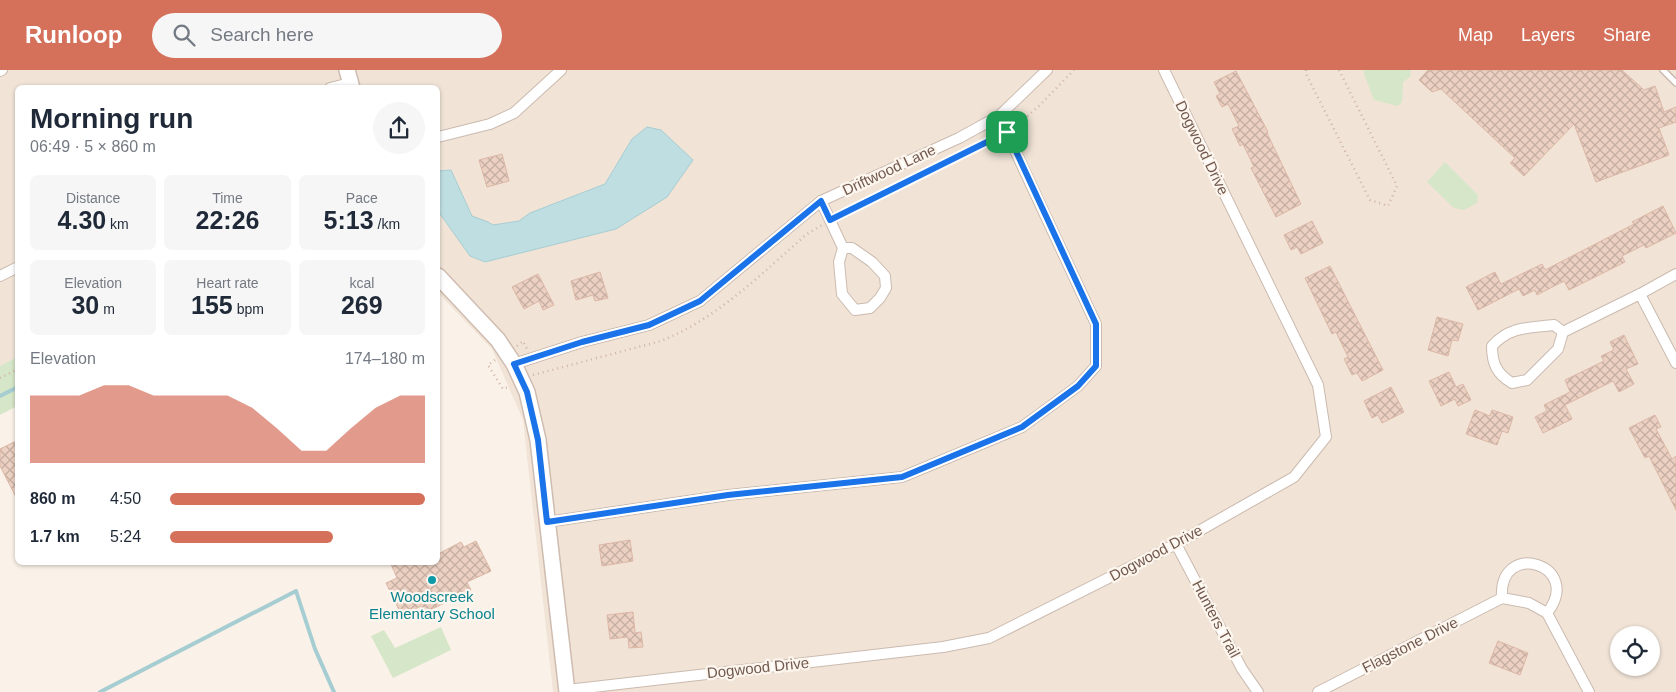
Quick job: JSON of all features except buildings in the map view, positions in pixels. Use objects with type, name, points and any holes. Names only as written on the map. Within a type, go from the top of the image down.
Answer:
[{"type":"street","points":[[440,136],[490,124],[514,113],[561,70]]},
{"type":"street","name":"Driftwood Lane","points":[[514,364],[582,342],[649,325],[700,301],[821,201],[959,138],[1000,116],[1047,70]]},
{"type":"street","name":"Dogwood Drive","points":[[567,691],[943,647],[989,638],[1176,544],[1294,477],[1326,437],[1318,385],[1164,70]]},
{"type":"street","points":[[338,85],[350,80]]},
{"type":"street","points":[[547,522],[728,495],[902,477],[1022,427],[1078,386],[1096,366],[1096,324],[1000,116]]},
{"type":"street","points":[[821,201],[843,248],[839,262],[842,294],[855,310],[870,308],[880,298],[886,288],[885,276],[872,262],[852,248],[843,248]]},
{"type":"street","points":[[0,276],[15,269]]},
{"type":"street","points":[[1563,332],[1554,325],[1516,329],[1500,337],[1492,346],[1492,359],[1502,377],[1512,383],[1527,380],[1558,349],[1563,332],[1676,274]]},
{"type":"street","points":[[440,278],[498,340],[514,364],[527,392],[538,440],[567,691]]},
{"type":"street","points":[[1640,294],[1676,363]]},
{"type":"street","name":"Hunters Trail","points":[[1176,544],[1242,669],[1258,692]]},
{"type":"street","points":[[1547,613],[1554,603],[1557,592],[1555,580],[1548,570],[1538,564],[1526,563],[1514,567],[1506,575],[1501,586],[1502,598],[1529,603],[1547,613],[1589,692]]},
{"type":"street","name":"Flagstone Drive","points":[[1318,692],[1502,598]]},
{"type":"lane","points":[[1663,70],[1676,83]]},
{"type":"path","points":[[539,372],[661,341],[678,334],[721,309],[807,234],[830,220],[1007,132],[1039,106],[1074,70]]},
{"type":"path","points":[[1301,70],[1306,74],[1370,200],[1388,206],[1396,186],[1339,70]]},
{"type":"path","points":[[0,378],[15,370]]},
{"type":"shaded area","points":[[0,70],[1676,70],[1676,692],[553,692],[523,420],[492,349],[440,295],[440,85],[15,85],[15,358],[0,366]]},
{"type":"green space","points":[[1364,70],[1411,70],[1410,77],[1403,82],[1402,102],[1398,106],[1374,100]]},
{"type":"green space","points":[[1445,162],[1478,195],[1477,203],[1464,210],[1454,208],[1427,182]]},
{"type":"green space","points":[[15,358],[15,407],[0,415],[0,366]]},
{"type":"green space","points":[[441,627],[451,650],[393,678],[371,636],[384,630],[395,648]]},
{"type":"water","points":[[647,127],[661,130],[693,160],[667,197],[616,229],[485,262],[470,256],[440,214],[440,171],[451,170],[472,216],[493,225],[519,221],[530,213],[605,184],[632,139]]},
{"type":"waterway","points":[[0,396],[15,388]]},
{"type":"waterway","points":[[100,692],[296,591],[315,649],[334,692]]},
{"type":"place","name":"Woodscreek Elementary School","points":[[432,580]]},
{"type":"route","points":[[1007,132],[1096,324],[1096,366],[1078,386],[1022,427],[902,477],[728,495],[547,522],[538,440],[527,392],[514,364],[582,342],[649,325],[700,301],[821,201],[830,220],[1007,132]]}]
